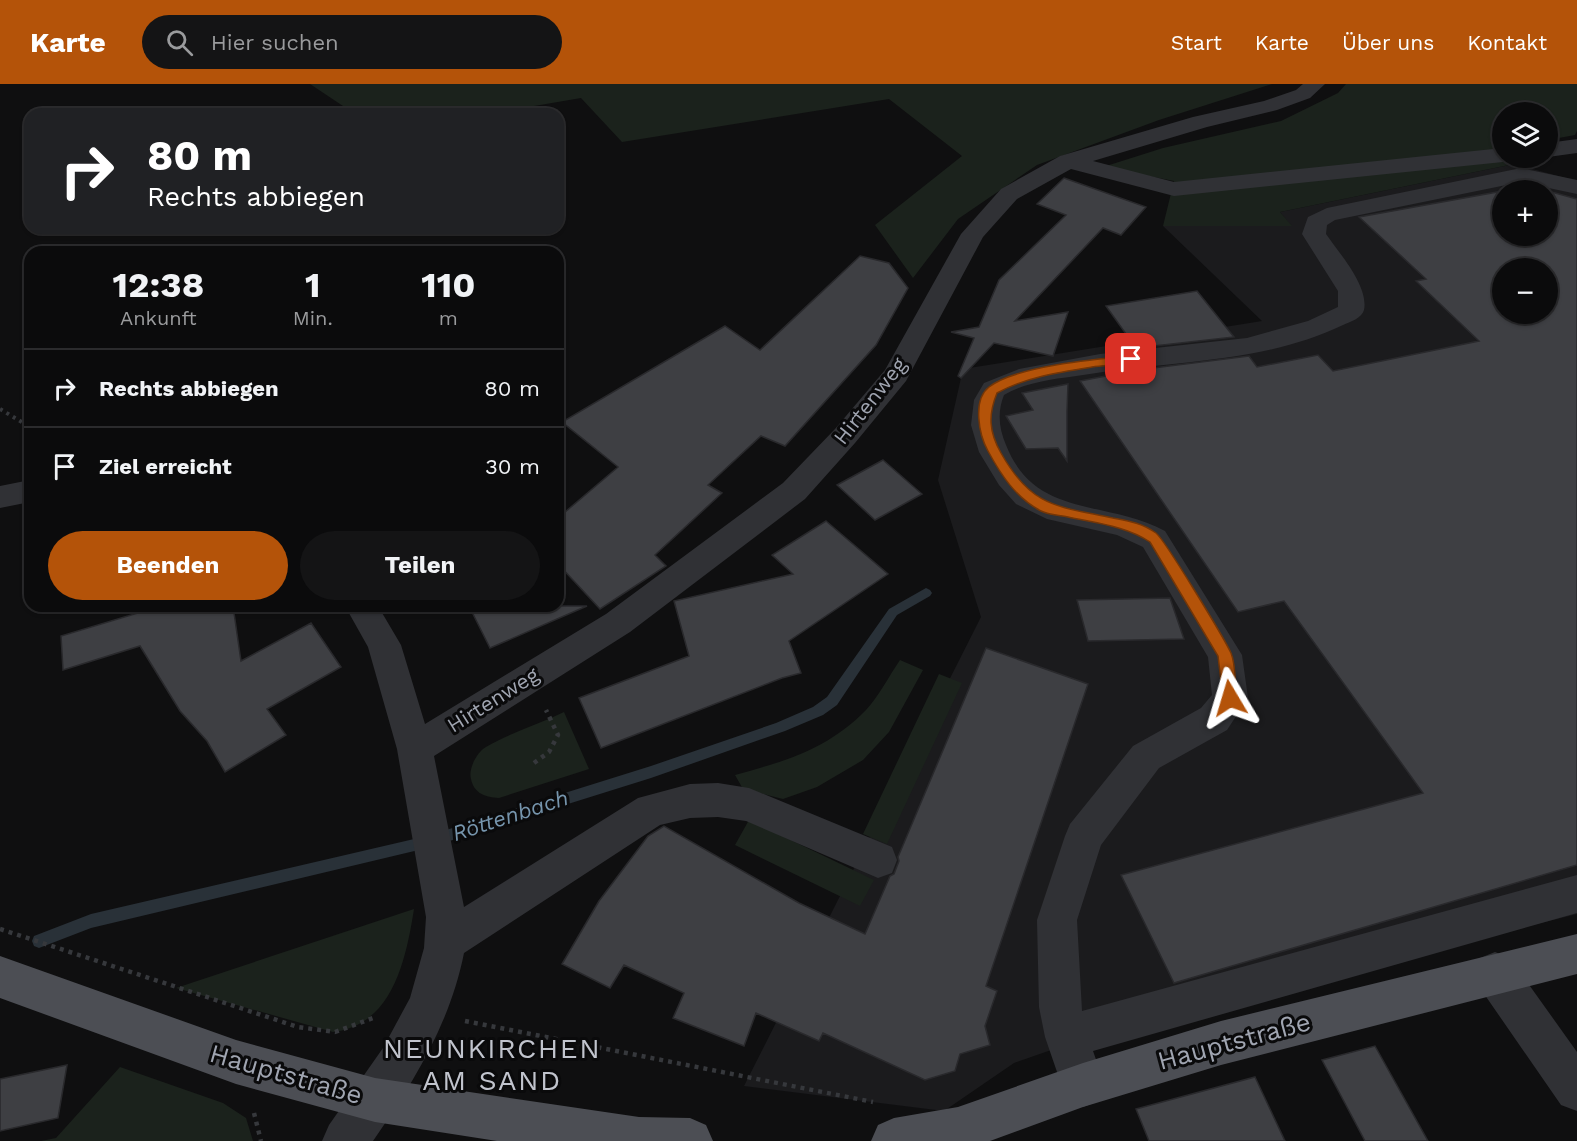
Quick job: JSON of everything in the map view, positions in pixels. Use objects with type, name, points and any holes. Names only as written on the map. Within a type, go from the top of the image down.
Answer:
[{"type":"main road","name":"Hauptstraße","points":[[889,1122],[958,1130],[1083,1085],[1221,1043],[1577,954]]},
{"type":"main road","name":"Hauptstraße","points":[[13,982],[236,1062],[375,1100],[639,1140],[690,1141]]},
{"type":"street","name":"Hirtenweg","points":[[415,749],[618,622],[794,492],[896,375],[973,234],[1008,194],[1068,161],[1201,122],[1270,106],[1303,94],[1315,84]]},
{"type":"street","points":[[1558,149],[1577,146]]},
{"type":"street","points":[[1068,161],[1174,189],[1492,156]]},
{"type":"street","points":[[1083,1085],[1066,1038],[1060,1007],[1057,920],[1084,836],[1146,757],[1214,718],[1230,698],[1225,655],[1154,538],[1137,527],[1046,508],[1025,494],[1006,472],[989,442],[984,421],[986,405],[992,390],[1008,382],[1033,375],[1093,363],[1243,348],[1325,326],[1351,311],[1351,291],[1314,234],[1316,222],[1327,216],[1521,176],[1542,178],[1577,187]]},
{"type":"street","points":[[0,497],[24,492]]},
{"type":"street","points":[[345,1141],[375,1100],[426,1013],[442,970],[447,929],[415,749],[384,645],[365,612]]},
{"type":"street","points":[[447,929],[651,810],[690,801],[718,800],[749,805],[878,860]]},
{"type":"street","points":[[1066,1038],[1577,894]]},
{"type":"street","points":[[1495,974],[1577,1089]]},
{"type":"path","points":[[0,409],[24,423]]},
{"type":"path","points":[[529,678],[558,735],[555,746],[544,759],[534,764]]},
{"type":"path","points":[[0,929],[148,975],[298,1027],[335,1032],[382,1014]]},
{"type":"path","points":[[426,1013],[889,1122]]},
{"type":"shaded area","points":[[310,84],[1272,84],[1159,120],[1037,165],[958,219],[913,278],[875,225],[962,156],[889,99],[622,142],[581,98],[523,108],[346,108]]},
{"type":"shaded area","points":[[1346,84],[1577,84],[1577,131],[1575,135],[1558,138],[1558,102],[1492,102],[1492,168],[1494,168],[1280,212],[1292,226],[1163,226],[1174,181],[1103,167],[1163,148],[1281,121],[1338,93]]},
{"type":"shaded area","points":[[1494,168],[1529,168],[1577,181],[1577,914],[1103,1032],[1014,1063],[944,1111],[744,1086],[981,617],[938,480],[963,369],[1262,321],[1163,226],[1291,226],[1280,212]]},
{"type":"shaded area","points":[[900,660],[923,670],[889,732],[863,760],[817,787],[783,799],[743,789],[735,775],[805,752],[837,735],[852,723],[871,704]]},
{"type":"shaded area","points":[[939,674],[962,683],[887,844],[863,834]]},
{"type":"shaded area","points":[[564,712],[589,769],[499,798],[485,796],[475,788],[470,775],[471,770],[474,761],[483,749]]},
{"type":"shaded area","points":[[749,820],[874,880],[860,906],[735,845]]},
{"type":"shaded area","points":[[414,909],[401,968],[393,987],[370,1017],[353,1027],[333,1032],[176,988]]},
{"type":"shaded area","points":[[120,1067],[223,1103],[246,1118],[253,1141],[41,1141],[56,1138]]},
{"type":"building","points":[[1064,178],[1146,207],[1121,235],[1103,228],[1015,321],[1068,312],[1053,356],[994,343],[961,378],[958,376],[974,338],[951,332],[979,327],[999,280],[1066,215],[1037,204]]},
{"type":"building","points":[[1492,193],[1492,246],[1558,246],[1558,194],[1577,199],[1577,865],[1174,983],[1121,875],[1423,793],[1284,601],[1238,612],[1080,381],[1137,370],[1249,356],[1257,367],[1318,355],[1333,371],[1479,341],[1416,281],[1426,279],[1359,217]]},
{"type":"building","points":[[860,256],[889,263],[908,288],[876,345],[785,446],[761,436],[708,485],[722,493],[655,555],[666,566],[600,609],[564,570],[564,513],[618,467],[564,424],[564,421],[725,326],[760,350]]},
{"type":"building","points":[[1197,291],[1234,337],[1136,348],[1106,306]]},
{"type":"building","points":[[1068,384],[1067,461],[1058,448],[1026,449],[1006,416],[1033,410],[1022,393]]},
{"type":"building","points":[[883,460],[922,494],[875,520],[837,485]]},
{"type":"building","points":[[826,521],[888,574],[789,641],[801,673],[782,678],[601,748],[579,698],[689,656],[674,601],[793,574],[772,555]]},
{"type":"building","points":[[1170,598],[1184,639],[1088,641],[1077,600]]},
{"type":"building","points":[[564,606],[587,606],[490,648],[472,612],[564,612]]},
{"type":"building","points":[[141,612],[234,612],[241,661],[311,623],[341,667],[267,709],[286,735],[225,772],[207,741],[180,711],[140,646],[63,670],[61,636]]},
{"type":"building","points":[[986,648],[1088,684],[986,986],[997,991],[985,1026],[990,1045],[960,1054],[955,1071],[925,1080],[823,1033],[819,1041],[756,1013],[744,1046],[673,1018],[684,993],[624,965],[610,988],[562,964],[599,901],[648,836],[664,826],[799,903],[865,934],[890,876],[894,874],[899,861],[898,857]]},
{"type":"building","points":[[1375,1046],[1428,1141],[1365,1141],[1322,1060]]},
{"type":"building","points":[[67,1065],[58,1118],[0,1131],[0,1079]]},
{"type":"building","points":[[1255,1077],[1285,1141],[1149,1141],[1136,1109]]},
{"type":"waterway","name":"Röttenbach","points":[[39,941],[91,921],[427,842],[651,772],[780,727],[818,711],[832,701],[893,612],[926,593]]},
{"type":"district","name":"NEUNKIRCHEN AM SAND","points":[[492,1064]]},
{"type":"route","points":[[1131,359],[1093,363],[1033,375],[1008,382],[992,390],[986,405],[984,421],[989,442],[1015,483],[1025,494],[1046,508],[1070,515],[1110,520],[1137,527],[1154,538],[1225,655],[1230,698]]}]
